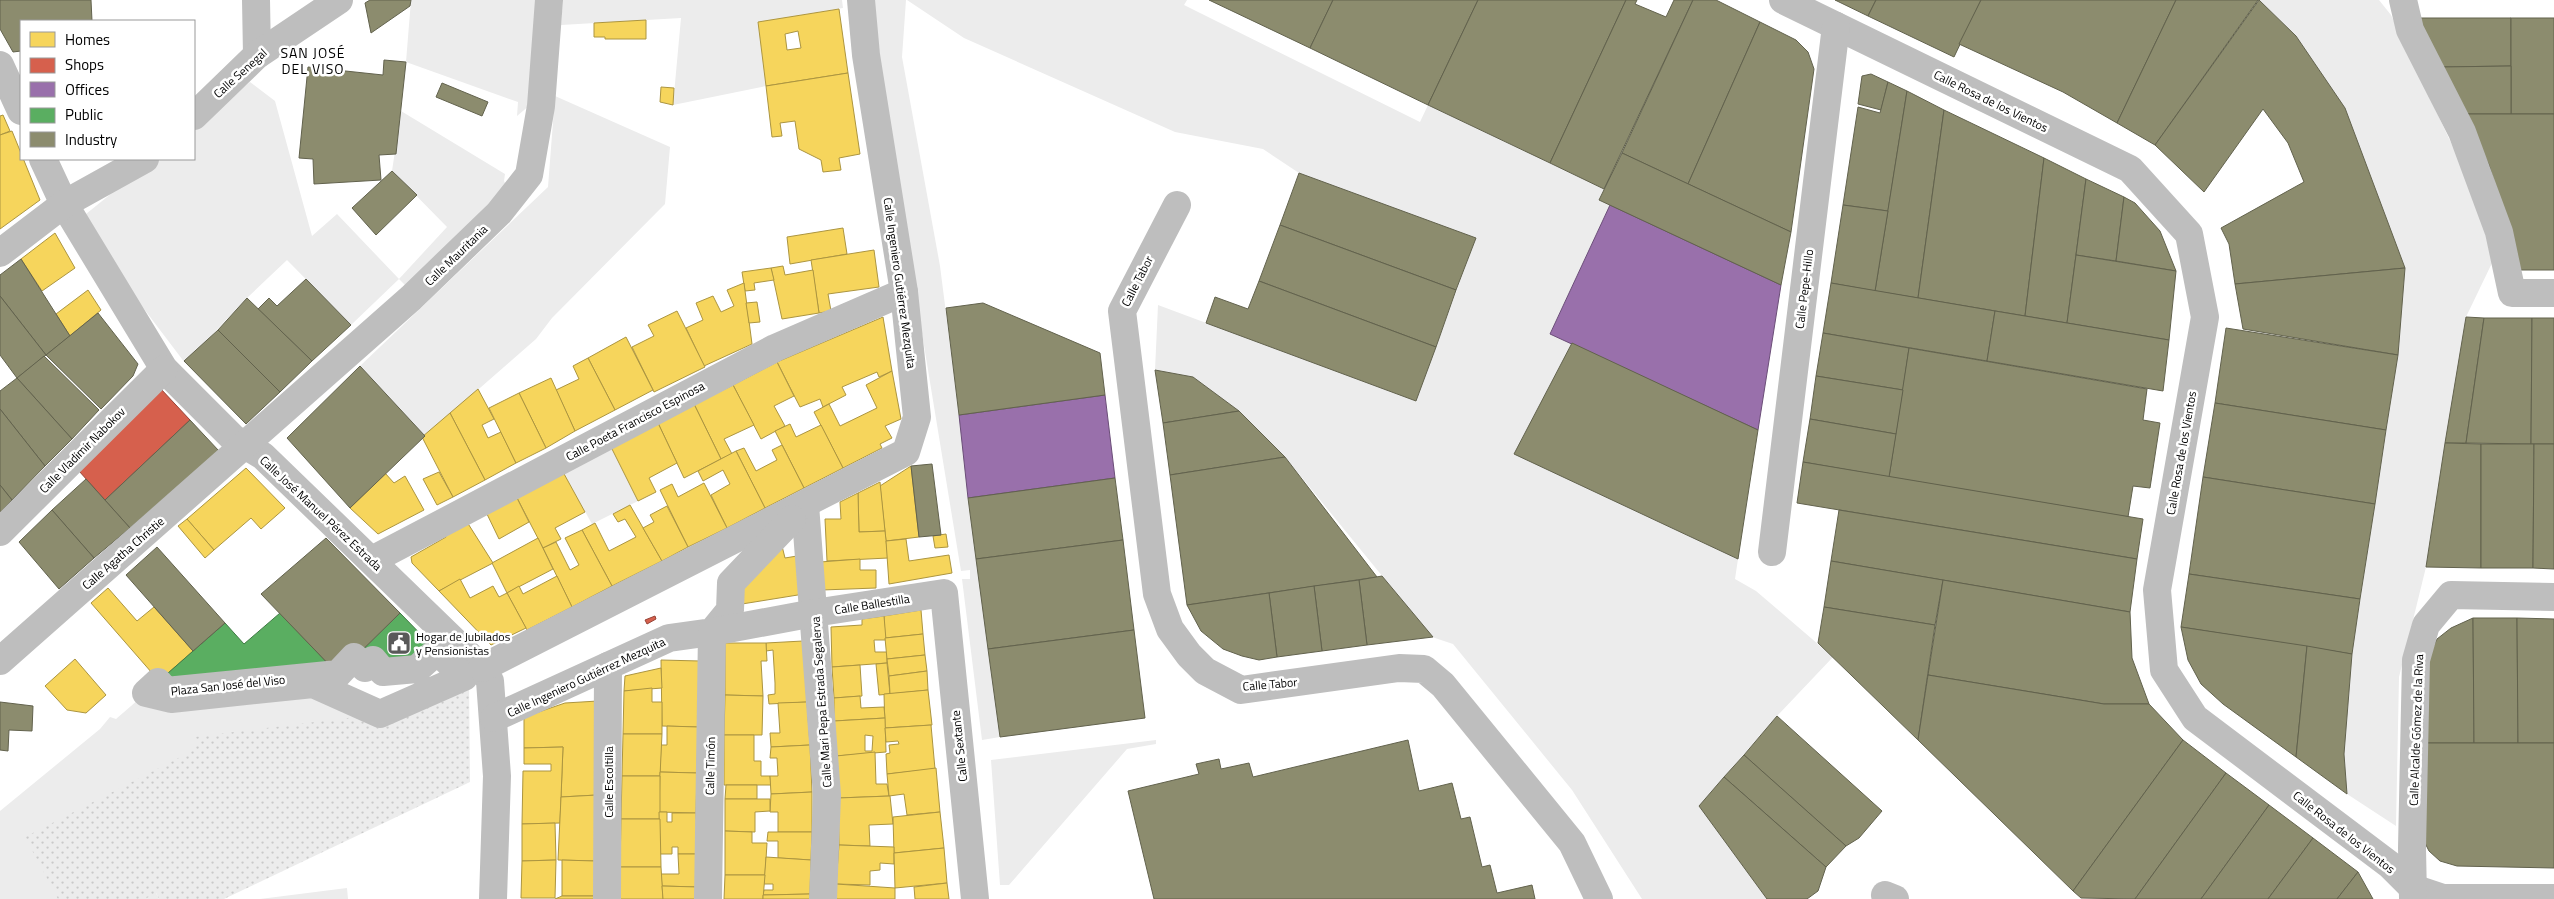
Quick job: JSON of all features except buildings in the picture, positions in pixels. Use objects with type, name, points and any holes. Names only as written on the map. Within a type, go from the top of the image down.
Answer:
[{"type":"street","points":[[256,0],[257,55]]},
{"type":"street","name":"Calle Senegal","points":[[195,115],[257,55],[339,0]]},
{"type":"street","name":"Calle Mauritania","points":[[246,446],[411,298],[499,213],[529,175],[541,106],[549,0]]},
{"type":"street","name":"Calle Ingeniero Gutiérrez Mezquita","points":[[473,673],[906,452],[917,417],[904,292],[866,55],[861,0]]},
{"type":"street","name":"Calle Rosa de los Vientos","points":[[1783,0],[2130,169],[2189,234],[2204,317],[2157,590],[2164,670],[2195,718],[2390,865],[2413,893],[2443,898],[2554,898]]},
{"type":"street","points":[[2403,0],[2410,30],[2462,132],[2496,223],[2512,293],[2554,293]]},
{"type":"street","name":"Calle Pepe-Hillo","points":[[1772,552],[1836,26]]},
{"type":"street","points":[[0,65],[20,109]]},
{"type":"street","name":"Calle José Manuel Pérez Estrada","points":[[43,160],[64,204],[164,369],[233,438],[263,456],[372,560],[473,673],[490,681],[497,776],[493,899]]},
{"type":"street","points":[[0,253],[64,204],[143,160]]},
{"type":"street","name":"Calle Tabor","points":[[1177,205],[1122,311],[1157,594],[1170,629],[1189,656],[1205,671],[1241,690],[1399,668],[1424,669],[1442,685],[1572,843],[1598,899]]},
{"type":"street","name":"Calle Poeta Francisco Espinosa","points":[[372,560],[775,348],[904,292]]},
{"type":"street","name":"Calle Vladimir Nabokov","points":[[0,532],[164,369]]},
{"type":"street","name":"Calle Agatha Christie","points":[[0,661],[246,446]]},
{"type":"street","name":"Calle Ingeniero Gutiérrez Mezquita","points":[[685,565],[712,565],[731,584],[805,505]]},
{"type":"street","name":"Calle Mari Pepa Estrada Segalerva","points":[[805,505],[827,795],[824,899]]},
{"type":"street","points":[[712,632],[730,610],[731,584]]},
{"type":"street","name":"Calle Ballestilla","points":[[712,632],[814,613],[944,593]]},
{"type":"street","name":"Calle Sextante","points":[[944,593],[975,899]]},
{"type":"street","name":"Calle Alcalde Gómez de la Riva","points":[[2413,893],[2416,660],[2426,625],[2451,596],[2554,597]]},
{"type":"street","name":"Calle Ingeniero Gutiérrez Mezquita","points":[[494,718],[669,638],[712,632]]},
{"type":"street","name":"Calle Timón","points":[[708,899],[712,632]]},
{"type":"street","name":"Plaza San José del Viso","points":[[437,651],[473,673],[380,714],[313,684],[171,699],[146,693],[158,682],[166,692],[338,674],[354,657],[365,668],[373,660],[383,672],[417,669],[437,651]]},
{"type":"street","name":"Calle Escoltilla","points":[[607,899],[608,666]]},
{"type":"shaded area","points":[[411,0],[537,0],[530,105],[517,116],[518,102],[406,62]]},
{"type":"shaded area","points":[[563,0],[842,0],[843,8],[758,22],[766,86],[673,105],[681,18],[561,25]]},
{"type":"shaded area","points":[[873,0],[906,0],[902,57],[940,266],[1000,737],[982,740],[962,579],[970,579],[970,570],[961,571],[877,59]]},
{"type":"shaded area","points":[[907,0],[1187,0],[1184,5],[1420,122],[1428,105],[1604,189],[1599,200],[1610,205],[1550,333],[1572,343],[1514,454],[1738,559],[1735,579],[1756,591],[1833,657],[1777,716],[1699,806],[1767,899],[1642,899],[1572,790],[1453,644],[1432,637],[1285,457],[1239,411],[1193,377],[1155,370],[1158,305],[1416,401],[1476,238],[1299,173],[1263,149],[1175,132],[964,38]]},
{"type":"shaded area","points":[[2259,0],[2379,0],[2391,15],[2460,162],[2483,223],[2492,263],[2466,317],[2426,567],[2399,677],[2396,826],[2347,794],[2344,754],[2352,654],[2398,355],[2405,268],[2345,108],[2296,36]]},
{"type":"shaded area","points":[[250,82],[275,101],[312,236],[337,214],[399,279],[351,325],[287,260],[247,298],[185,363],[138,301],[86,214],[153,160],[195,160],[195,126]]},
{"type":"shaded area","points":[[555,96],[670,147],[665,204],[552,318],[536,339],[425,436],[360,366],[548,187]]},
{"type":"shaded area","points":[[401,111],[505,174],[504,181],[508,189],[409,289],[399,279],[447,227],[392,171]]},
{"type":"shaded area","points":[[611,447],[638,501],[592,524],[563,472]]},
{"type":"shaded area","points":[[469,683],[470,782],[224,899],[159,899],[156,893],[145,899],[58,899],[25,837],[194,750],[194,737],[380,714]]},
{"type":"shaded area","points":[[313,684],[380,714],[195,750],[156,893],[159,899],[0,899],[0,811],[100,729],[110,717],[116,719],[146,693]]},
{"type":"shaded area","points":[[1156,740],[1156,744],[1127,749],[1009,885],[1000,885],[991,760]]},
{"type":"shaded area","points":[[347,888],[348,899],[260,899]]},
{"type":"place","name":"Hogar de Jubilados y Pensionistas","points":[[399,643]]},
{"type":"district","name":"SAN JOSÉ DEL VISO","points":[[313,60]]}]
